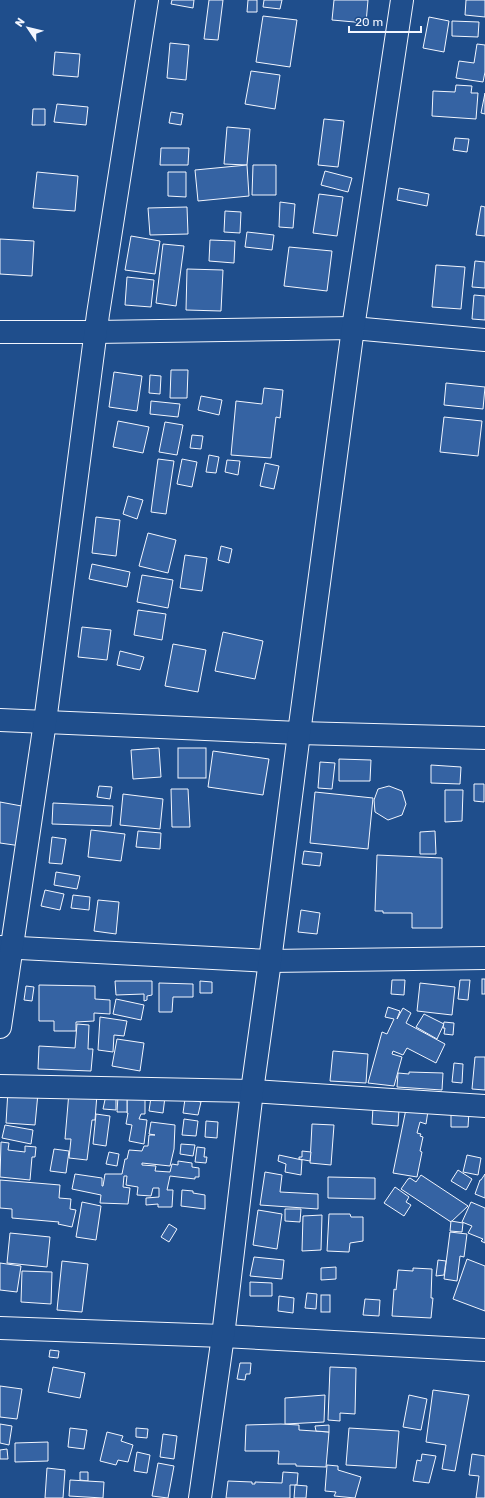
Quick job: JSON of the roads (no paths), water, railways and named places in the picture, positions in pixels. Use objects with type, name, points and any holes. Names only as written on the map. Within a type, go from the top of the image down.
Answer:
[{"type":"street","points":[[0,1027],[6,947],[45,722],[96,332],[147,0]]},
{"type":"street","points":[[200,1498],[223,1336],[252,1091],[353,328],[402,0]]},
{"type":"street","points":[[0,332],[353,328],[485,340]]},
{"type":"street","points":[[0,720],[299,733],[485,738]]},
{"type":"street","points":[[6,947],[270,961],[485,958]]},
{"type":"street","points":[[0,1086],[252,1091],[485,1106]]},
{"type":"street","points":[[0,1328],[223,1336],[485,1350]]}]
